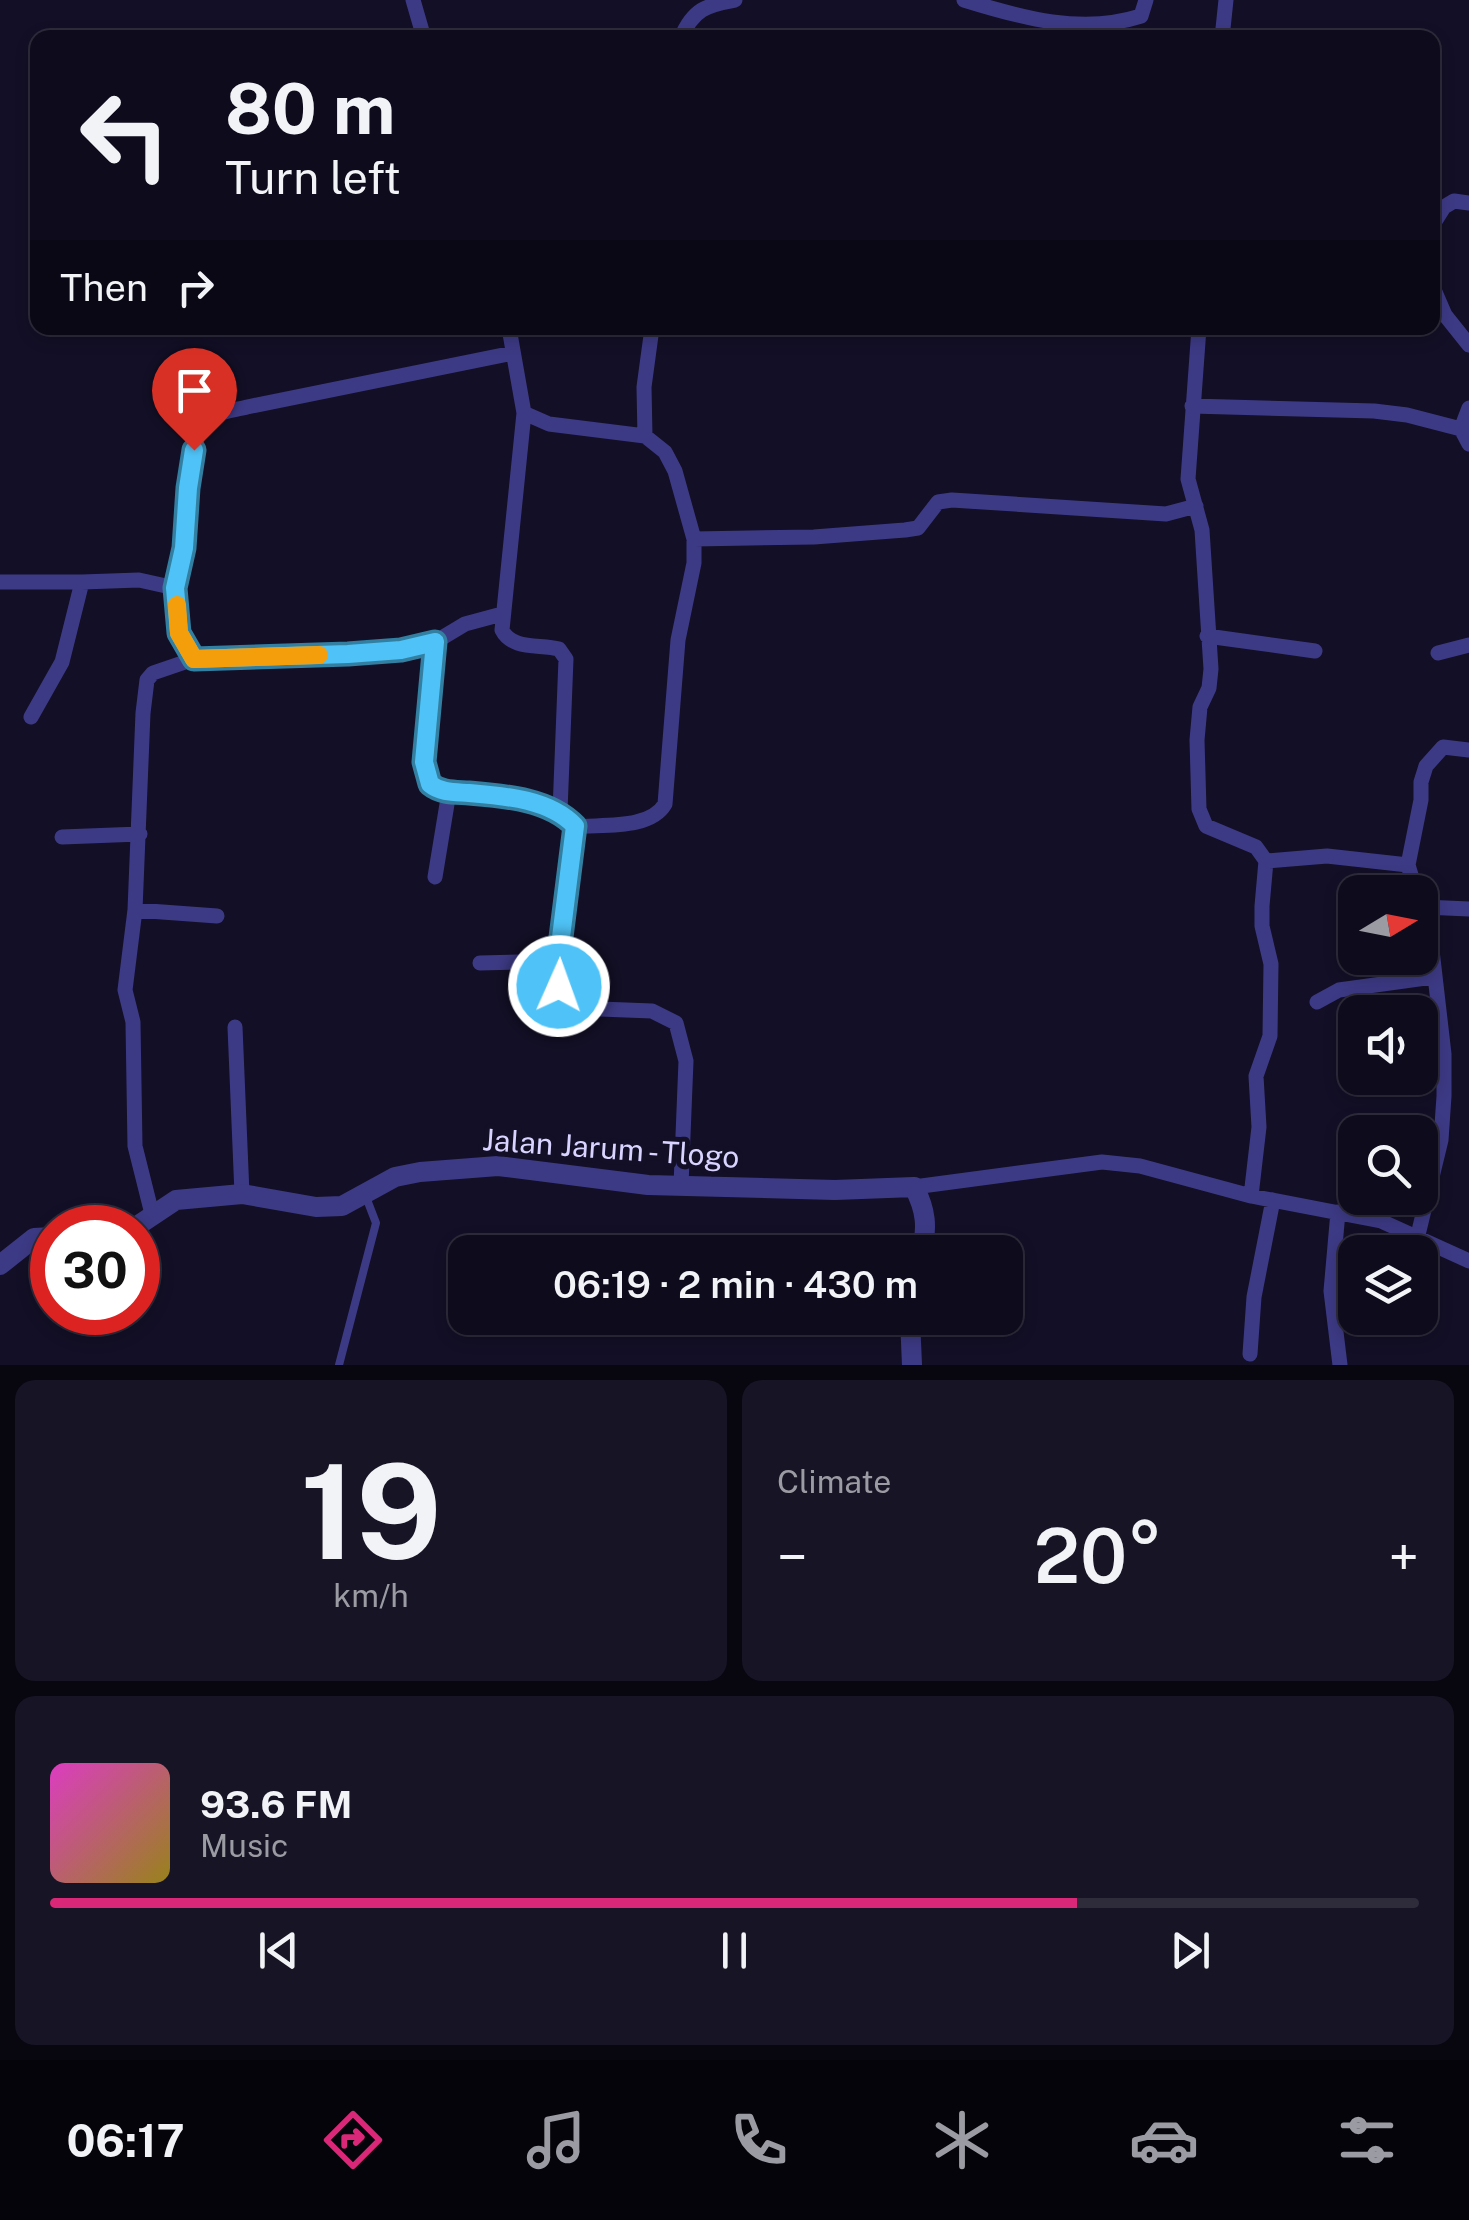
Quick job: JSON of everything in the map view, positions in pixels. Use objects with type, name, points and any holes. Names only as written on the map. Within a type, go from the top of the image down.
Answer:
[{"type":"street","points":[[413,0],[422,30]]},
{"type":"street","points":[[684,30],[708,4],[736,0]]},
{"type":"street","points":[[964,0],[1024,18],[1094,26],[1141,16],[1146,0]]},
{"type":"street","points":[[1223,30],[1226,0]]},
{"type":"street","points":[[1440,214],[1454,201],[1469,203]]},
{"type":"street","points":[[1440,305],[1469,346]]},
{"type":"street","points":[[510,335],[524,413],[502,630],[505,638],[515,644],[559,649],[566,660],[560,811]]},
{"type":"street","points":[[646,436],[644,386],[651,335]]},
{"type":"street","points":[[1198,335],[1188,488],[1202,530],[1211,669],[1209,688],[1200,707],[1197,740],[1201,820],[1206,826],[1256,846],[1266,860],[1262,906],[1271,964],[1270,1036],[1256,1076],[1258,1127],[1251,1196]]},
{"type":"street","points":[[194,659],[179,633],[175,588],[184,548],[194,450],[202,430],[215,415],[401,377],[426,368],[514,353]]},
{"type":"street","points":[[1192,406],[1374,411],[1407,415],[1465,436],[1469,408]]},
{"type":"street","points":[[435,642],[425,771],[430,784],[449,792],[512,799],[560,811],[575,826],[643,821],[660,814],[666,804],[678,640],[694,563],[694,539],[675,471],[665,452],[646,436],[549,424],[524,413]]},
{"type":"street","points":[[694,539],[814,538],[905,530],[918,528],[938,502],[952,500],[1166,514],[1196,506]]},
{"type":"street","points":[[0,582],[139,580],[175,588]]},
{"type":"street","points":[[31,717],[62,662],[82,582]]},
{"type":"street","points":[[150,1205],[135,1146],[133,1022],[125,990],[135,910],[142,713],[147,680],[153,673],[194,659],[401,650],[435,642],[465,624],[502,614]]},
{"type":"street","points":[[1208,636],[1315,651]]},
{"type":"street","points":[[1438,653],[1469,644]]},
{"type":"street","points":[[1411,875],[1408,865],[1426,766],[1443,747],[1469,750]]},
{"type":"street","points":[[435,876],[449,792]]},
{"type":"street","points":[[575,826],[558,961],[564,1004],[574,1008],[652,1011],[676,1023],[686,1061],[680,1185]]},
{"type":"street","points":[[62,837],[140,834]]},
{"type":"street","points":[[1266,860],[1327,856],[1408,865]]},
{"type":"street","points":[[1438,904],[1469,910]]},
{"type":"street","points":[[135,910],[217,916]]},
{"type":"street","points":[[480,963],[558,961]]},
{"type":"street","points":[[1317,1002],[1339,990],[1433,977],[1444,1054],[1443,1127],[1418,1235]]},
{"type":"street","points":[[236,1027],[242,1194]]},
{"type":"street","points":[[923,1235],[925,1211],[914,1188],[1102,1162],[1140,1166],[1251,1196],[1338,1212],[1331,1291],[1340,1365]]},
{"type":"street","name":"Jalan Jarum - Tlogo","points":[[160,1209],[176,1200],[242,1194],[316,1207],[342,1206],[395,1178],[420,1172],[498,1166],[600,1181],[835,1190],[914,1188]]},
{"type":"street","points":[[1250,1354],[1254,1297],[1273,1200]]},
{"type":"street","points":[[1352,1215],[1381,1221],[1411,1235]]},
{"type":"street","points":[[0,1265],[30,1241]]},
{"type":"street","points":[[1438,1247],[1469,1261]]},
{"type":"street","points":[[911,1335],[912,1365]]},
{"type":"lane","points":[[339,1365],[376,1223],[364,1193]]},
{"type":"slow traffic","points":[[177,605],[179,633],[194,659],[319,655]]},
{"type":"route","points":[[194,450],[184,548],[175,588],[179,633],[194,659],[348,654],[401,650],[435,642],[424,762],[430,784],[449,792],[540,805],[560,811],[575,826],[558,961],[559,986]]}]
